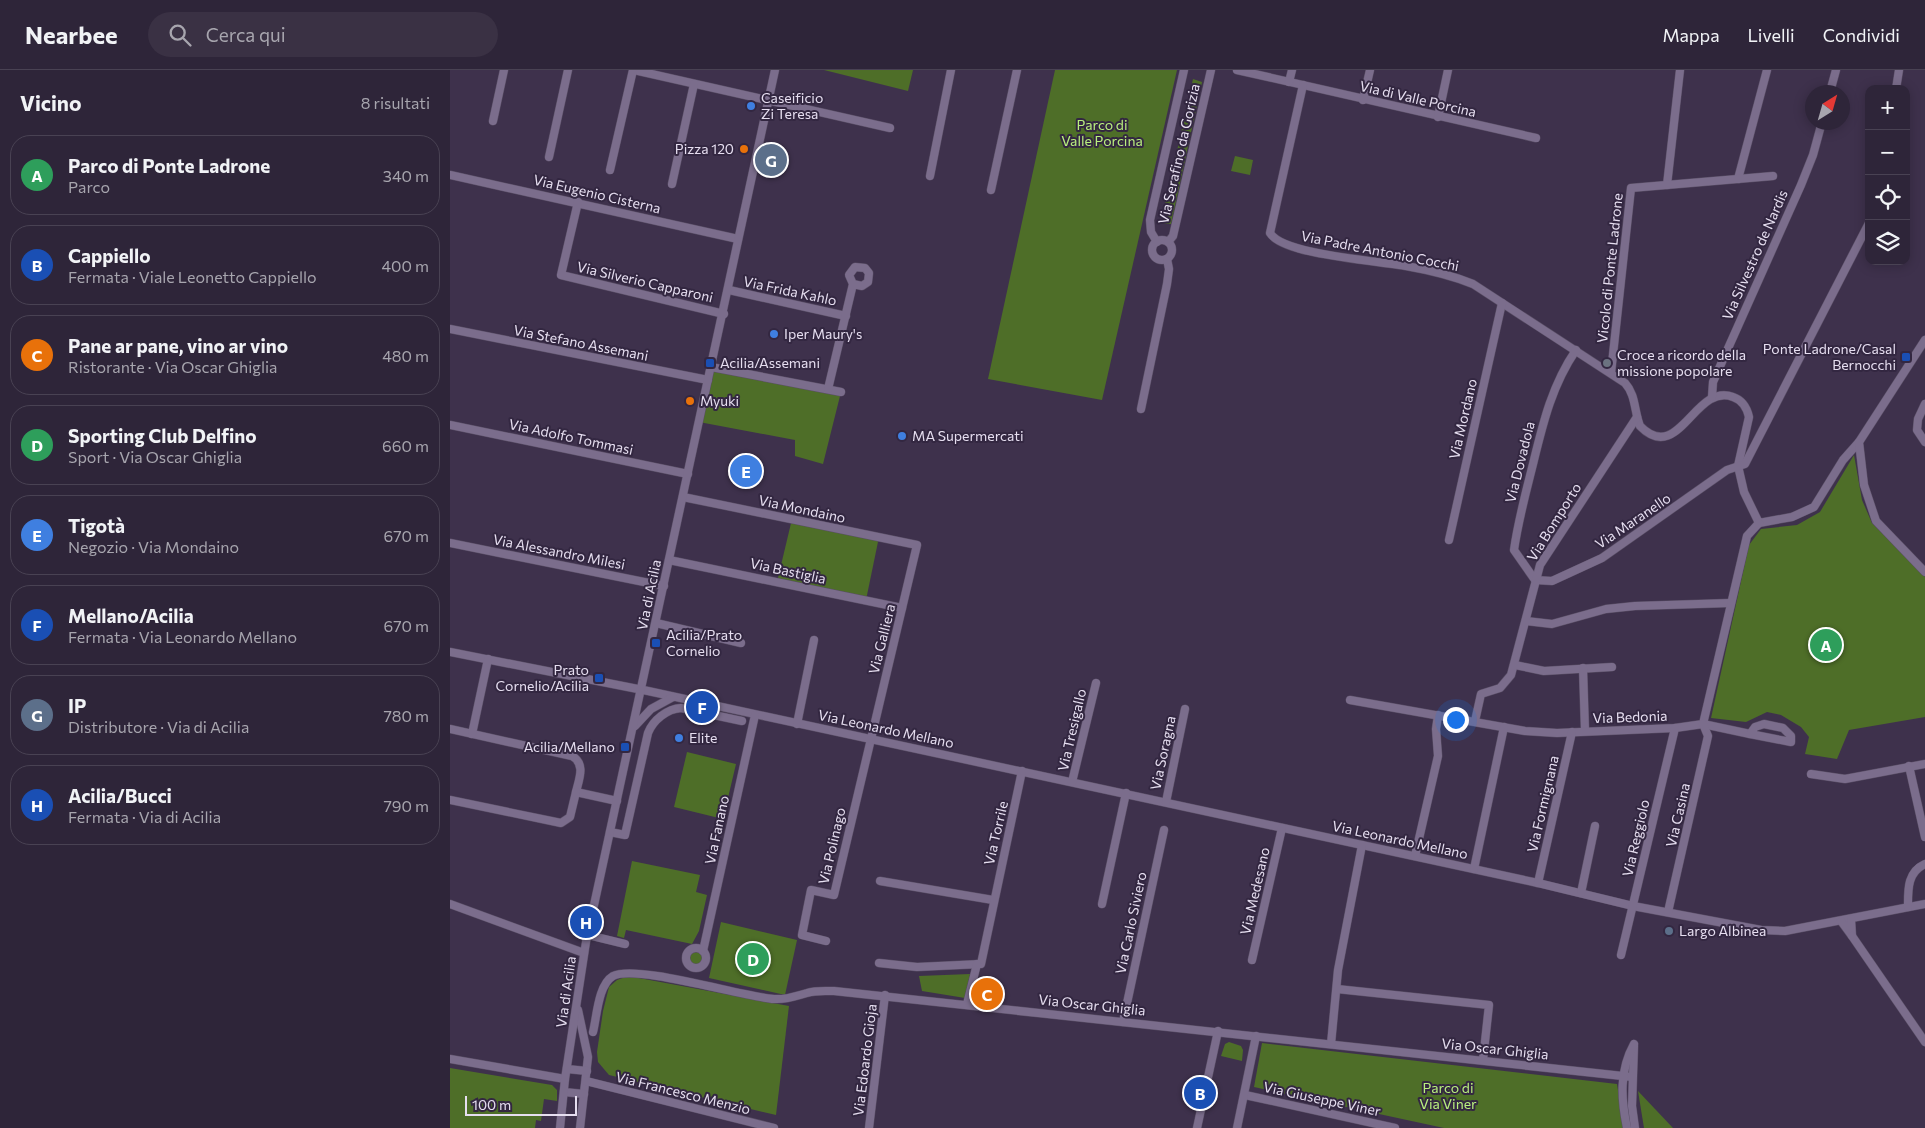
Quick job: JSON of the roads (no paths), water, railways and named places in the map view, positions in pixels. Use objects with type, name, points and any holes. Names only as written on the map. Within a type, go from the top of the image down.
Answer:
[{"type":"street","points":[[493,121],[504,70]]},
{"type":"street","points":[[549,157],[568,70]]},
{"type":"street","points":[[610,170],[633,70],[890,128]]},
{"type":"street","name":"Via di Acilia","points":[[560,1128],[565,1078],[584,953],[711,366],[724,314],[738,239],[775,70]]},
{"type":"street","points":[[930,176],[951,70]]},
{"type":"street","points":[[991,190],[1017,70]]},
{"type":"street","points":[[1157,242],[1151,232],[1150,220],[1184,70]]},
{"type":"street","name":"Via Serafino da Gorizia","points":[[1168,242],[1173,236],[1211,70]]},
{"type":"street","name":"Via di Valle Porcina","points":[[1237,70],[1536,138]]},
{"type":"street","points":[[1289,82],[1292,70]]},
{"type":"street","points":[[1364,100],[1370,70]]},
{"type":"street","points":[[1438,117],[1448,70]]},
{"type":"street","points":[[1667,185],[1680,70]]},
{"type":"street","points":[[1738,179],[1767,70]]},
{"type":"street","points":[[1832,85],[1836,70]]},
{"type":"street","points":[[1897,85],[1900,70]]},
{"type":"street","points":[[672,184],[694,84]]},
{"type":"street","name":"Via Padre Antonio Cocchi","points":[[1303,85],[1270,233],[1273,238],[1300,248],[1336,257],[1448,274],[1473,284],[1612,373],[1630,388],[1640,426],[1653,437],[1659,438],[1670,435],[1712,398]]},
{"type":"street","name":"Via Silvestro de Nardis","points":[[1712,398],[1715,376],[1801,185],[1813,155],[1820,130]]},
{"type":"street","name":"Via Eugenio Cisterna","points":[[450,175],[738,239]]},
{"type":"street","name":"Vicolo di Ponte Ladrone","points":[[1612,373],[1631,188],[1773,176]]},
{"type":"street","name":"Via Silverio Capparoni","points":[[578,202],[561,275],[724,314]]},
{"type":"street","points":[[1738,466],[1745,464],[1865,231]]},
{"type":"street","points":[[1140,410],[1167,284],[1169,269],[1167,259],[1172,249],[1168,242],[1157,242]]},
{"type":"street","points":[[1157,242],[1153,248],[1154,256],[1160,260],[1167,259]]},
{"type":"street","points":[[828,389],[853,284]]},
{"type":"street","name":"Via Frida Kahlo","points":[[729,290],[846,316]]},
{"type":"street","name":"Via Mordano","points":[[1449,540],[1502,303]]},
{"type":"street","name":"Via Stefano Assemani","points":[[450,329],[708,380]]},
{"type":"street","points":[[1750,734],[1755,727],[1764,724],[1776,725],[1788,732],[1792,739],[1788,744],[1703,724],[1747,536],[1759,523],[1792,518],[1814,507],[1843,460],[1859,442],[1925,340]]},
{"type":"street","name":"Via Dovadola","points":[[1535,580],[1514,550],[1518,523],[1550,398],[1563,368],[1576,350]]},
{"type":"street","points":[[711,366],[841,392]]},
{"type":"street","points":[[1712,398],[1729,395],[1736,398],[1747,410],[1748,423],[1738,466],[1744,492],[1759,523]]},
{"type":"street","points":[[1925,404],[1918,419],[1917,430],[1925,442]]},
{"type":"street","name":"Via Bomporto","points":[[1475,721],[1481,694],[1500,688],[1511,675],[1535,580],[1545,556],[1637,418]]},
{"type":"street","name":"Via Adolfo Tommasi","points":[[450,425],[688,474]]},
{"type":"street","points":[[1859,442],[1864,485],[1876,522],[1925,572]]},
{"type":"street","name":"Via Maranello","points":[[1535,580],[1552,581],[1602,558],[1727,470],[1738,466]]},
{"type":"street","name":"Via Mondaino","points":[[683,497],[916,545]]},
{"type":"street","name":"Via Alessandro Milesi","points":[[450,543],[664,586]]},
{"type":"street","name":"Via Galliera","points":[[870,738],[916,545]]},
{"type":"street","name":"Via Bastiglia","points":[[670,560],[902,608]]},
{"type":"street","points":[[1526,621],[1552,624],[1606,609],[1635,606],[1730,603]]},
{"type":"street","points":[[656,622],[741,643]]},
{"type":"street","points":[[797,724],[814,640]]},
{"type":"street","name":"Via Leonardo Mellano","points":[[450,652],[870,738],[1538,883],[1633,906],[1770,931],[1785,931],[1925,904]]},
{"type":"street","points":[[472,734],[488,659]]},
{"type":"street","points":[[1515,665],[1544,671],[1612,667]]},
{"type":"street","points":[[1583,668],[1585,731]]},
{"type":"street","name":"Via Tresigallo","points":[[1072,782],[1096,683]]},
{"type":"street","points":[[633,728],[651,709],[673,697]]},
{"type":"street","name":"Via Bedonia","points":[[1350,700],[1526,731],[1572,732],[1675,728],[1703,724]]},
{"type":"street","points":[[712,715],[714,706]]},
{"type":"street","points":[[610,832],[625,835],[652,725],[670,711],[678,708],[742,721]]},
{"type":"street","name":"Via Soragna","points":[[1166,802],[1185,709]]},
{"type":"street","name":"Via Fanano","points":[[703,951],[755,714]]},
{"type":"street","points":[[1414,856],[1438,756],[1439,747],[1436,740],[1438,715]]},
{"type":"street","name":"Via Casina","points":[[1668,912],[1708,736],[1703,724]]},
{"type":"street","points":[[1474,869],[1504,727]]},
{"type":"street","name":"Via Reggiolo","points":[[1621,955],[1675,728]]},
{"type":"street","points":[[450,729],[574,757],[581,768],[570,817],[561,823],[450,800]]},
{"type":"street","name":"Via Formignana","points":[[1538,883],[1572,732]]},
{"type":"street","name":"Via Polinago","points":[[826,941],[802,935],[811,890],[834,895],[870,738]]},
{"type":"street","points":[[1811,774],[1845,779],[1925,764]]},
{"type":"street","points":[[1909,766],[1925,838]]},
{"type":"street","name":"Via Torrile","points":[[968,1004],[977,964],[981,964],[1022,771]]},
{"type":"street","points":[[576,792],[617,801]]},
{"type":"street","points":[[1102,904],[1126,793]]},
{"type":"street","points":[[1581,893],[1595,826]]},
{"type":"street","name":"Via Medesano","points":[[1252,960],[1282,828]]},
{"type":"street","name":"Via Carlo Siviero","points":[[1122,1022],[1164,830]]},
{"type":"street","points":[[1331,1044],[1338,970],[1362,845]]},
{"type":"street","points":[[1908,907],[1907,887],[1913,874],[1925,864]]},
{"type":"street","points":[[880,881],[994,900]]},
{"type":"street","points":[[450,904],[584,953]]},
{"type":"street","points":[[1851,919],[1852,936]]},
{"type":"street","points":[[1840,921],[1925,1042]]},
{"type":"street","points":[[588,935],[625,944]]},
{"type":"street","points":[[879,963],[916,966],[977,964]]},
{"type":"street","name":"Via Oscar Ghiglia","points":[[593,1032],[605,984],[614,976],[628,973],[698,983],[774,999],[788,999],[810,992],[834,991],[885,995],[1632,1077]]},
{"type":"street","points":[[1336,989],[1489,1005],[1483,1060]]},
{"type":"street","name":"Via Edoardo Gioja","points":[[869,1128],[885,995]]},
{"type":"street","points":[[577,1006],[588,1051],[580,1128]]},
{"type":"street","points":[[1197,1128],[1218,1031]]},
{"type":"street","points":[[1237,1128],[1256,1036]]},
{"type":"street","points":[[1627,1128],[1623,1109],[1623,1076],[1627,1056],[1634,1044],[1632,1077],[1635,1128]]},
{"type":"street","points":[[450,1059],[565,1078]]},
{"type":"street","points":[[567,1069],[587,1071]]},
{"type":"street","name":"Via Francesco Menzio","points":[[586,1081],[774,1128]]},
{"type":"street","points":[[564,1092],[584,1094]]},
{"type":"street","name":"Via Giuseppe Viner","points":[[1245,1095],[1390,1128]]},
{"type":"street","points":[[1352,1128],[1354,1119]]},
{"type":"place","name":"Caseificio Zi Teresa","points":[[751,106]]},
{"type":"place","name":"Pizza 120","points":[[744,149]]},
{"type":"place","name":"IP","points":[[771,160]]},
{"type":"place","name":"Iper Maury's","points":[[774,334]]},
{"type":"place","name":"Ponte Ladrone/Casal Bernocchi","points":[[1906,357]]},
{"type":"place","name":"Acilia/Assemani","points":[[710,363]]},
{"type":"place","name":"Croce a ricordo della missione popolare","points":[[1607,363]]},
{"type":"place","name":"Myuki","points":[[690,401]]},
{"type":"place","name":"MA Supermercati","points":[[902,436]]},
{"type":"place","name":"Tigotà","points":[[746,471]]},
{"type":"place","name":"Acilia/Prato Cornelio","points":[[656,643]]},
{"type":"place","name":"Parco di Ponte Ladrone","points":[[1826,645]]},
{"type":"place","name":"Prato Cornelio/Acilia","points":[[599,678]]},
{"type":"place","name":"Mellano/Acilia","points":[[702,707]]},
{"type":"place","name":"Elite","points":[[679,738]]},
{"type":"place","name":"Acilia/Mellano","points":[[625,747]]},
{"type":"place","name":"Acilia/Bucci","points":[[586,922]]},
{"type":"place","name":"Largo Albinea","points":[[1669,931]]},
{"type":"place","name":"Sporting Club Delfino","points":[[753,959]]},
{"type":"place","name":"Pane ar pane, vino ar vino","points":[[987,994]]},
{"type":"place","name":"Cappiello","points":[[1200,1093]]},
{"type":"park label","name":"Parco di Valle Porcina","points":[[1102,134]]},
{"type":"park label","name":"Parco di Via Viner","points":[[1448,1096]]}]
